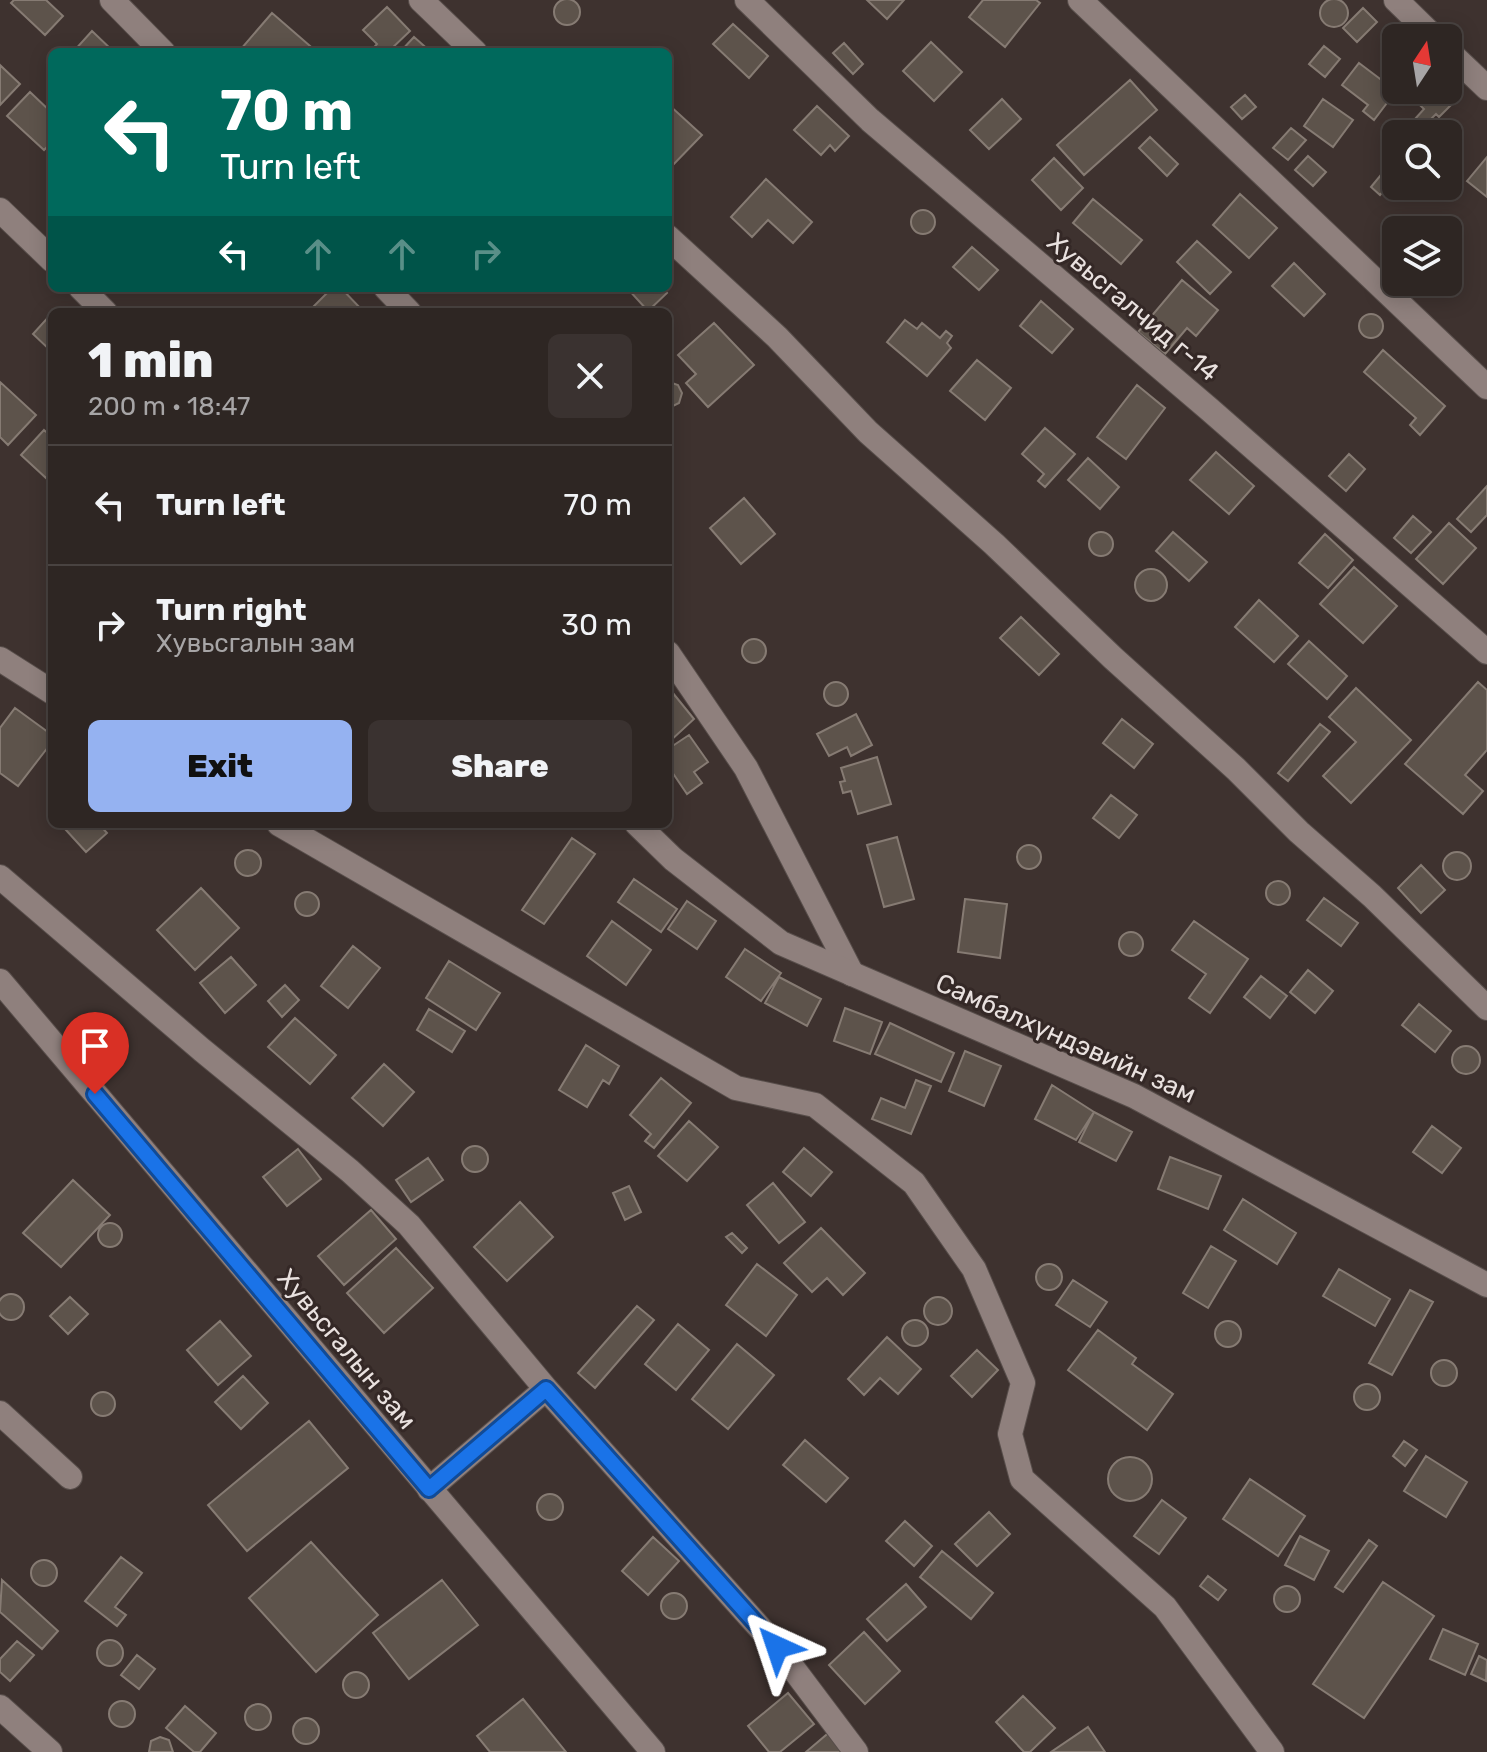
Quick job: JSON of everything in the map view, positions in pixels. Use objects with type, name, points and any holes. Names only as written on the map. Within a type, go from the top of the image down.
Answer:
[{"type":"street","points":[[112,0],[159,48]]},
{"type":"street","points":[[421,0],[471,48]]},
{"type":"street","name":"Хувьсгалчид г-14","points":[[747,0],[870,120],[1209,409],[1487,652]]},
{"type":"street","points":[[1080,0],[1487,387]]},
{"type":"street","points":[[1396,0],[1421,24]]},
{"type":"street","points":[[1462,64],[1487,88]]},
{"type":"street","points":[[0,210],[48,256]]},
{"type":"street","points":[[672,241],[777,337],[868,432],[994,544],[1113,658],[1236,769],[1487,1008]]},
{"type":"street","points":[[85,292],[101,308]]},
{"type":"street","points":[[390,292],[405,308]]},
{"type":"street","points":[[0,659],[48,689]]},
{"type":"street","points":[[672,659],[746,768],[852,974]]},
{"type":"street","points":[[286,828],[736,1088],[815,1105],[914,1183],[974,1269],[1023,1383],[1010,1434],[1022,1479],[1165,1607],[1272,1752]]},
{"type":"street","name":"Самбалхүндэвийн зам","points":[[641,828],[673,859],[781,943],[1134,1096],[1487,1285]]},
{"type":"street","points":[[0,877],[202,1050],[350,1171],[409,1225],[546,1389],[777,1647],[856,1752]]},
{"type":"street","name":"Хувьсгалын зам","points":[[0,981],[653,1752]]},
{"type":"street","points":[[429,1489],[546,1389]]},
{"type":"street","points":[[0,1413],[70,1477]]},
{"type":"street","points":[[0,1707],[50,1752]]},
{"type":"building","points":[[567,-1],[576,3],[580,12],[576,21],[567,25],[558,21],[554,12],[558,3]]},
{"type":"building","points":[[1334,-1],[1344,3],[1348,13],[1344,23],[1334,27],[1324,23],[1320,13],[1324,3]]},
{"type":"building","points":[[14,0],[46,0],[63,16],[45,35],[11,3]]},
{"type":"building","points":[[867,0],[904,0],[887,19]]},
{"type":"building","points":[[983,0],[1036,0],[1040,3],[1005,47],[969,17]]},
{"type":"building","points":[[387,7],[410,31],[392,48],[374,48],[377,44],[363,30]]},
{"type":"building","points":[[1363,8],[1377,22],[1357,42],[1343,28]]},
{"type":"building","points":[[272,13],[312,48],[242,48]]},
{"type":"building","points":[[733,24],[768,56],[749,78],[713,44]]},
{"type":"building","points":[[92,31],[110,48],[77,48]]},
{"type":"building","points":[[414,37],[426,48],[404,48]]},
{"type":"building","points":[[931,42],[962,72],[934,101],[903,71]]},
{"type":"building","points":[[844,43],[863,64],[853,74],[833,53]]},
{"type":"building","points":[[1324,46],[1340,59],[1325,77],[1309,64]]},
{"type":"building","points":[[1359,63],[1382,80],[1382,104],[1386,104],[1374,120],[1363,111],[1368,105],[1342,85]]},
{"type":"building","points":[[0,65],[20,84],[0,105]]},
{"type":"building","points":[[1130,80],[1157,110],[1084,175],[1057,145]]},
{"type":"building","points":[[30,92],[48,109],[48,146],[44,150],[7,116]]},
{"type":"building","points":[[1245,95],[1256,107],[1242,119],[1231,107]]},
{"type":"building","points":[[1002,99],[1021,119],[989,149],[970,130]]},
{"type":"building","points":[[1323,99],[1353,120],[1333,147],[1304,126]]},
{"type":"building","points":[[1419,104],[1452,104],[1439,117],[1436,114],[1430,120],[1416,120],[1424,109]]},
{"type":"building","points":[[817,106],[849,136],[835,151],[830,145],[821,155],[794,130]]},
{"type":"building","points":[[672,108],[702,135],[672,166]]},
{"type":"building","points":[[1291,128],[1306,140],[1288,160],[1273,148]]},
{"type":"building","points":[[1150,137],[1178,164],[1167,176],[1139,148]]},
{"type":"building","points":[[1308,156],[1326,172],[1313,186],[1295,170]]},
{"type":"building","points":[[1487,157],[1487,197],[1467,181]]},
{"type":"building","points":[[1054,158],[1083,188],[1061,210],[1032,180]]},
{"type":"building","points":[[1380,176],[1382,178],[1380,195],[1371,187]]},
{"type":"building","points":[[766,179],[812,222],[793,243],[768,220],[752,237],[731,217]]},
{"type":"building","points":[[1240,194],[1277,228],[1249,258],[1213,225]]},
{"type":"building","points":[[1093,199],[1142,240],[1121,264],[1073,223]]},
{"type":"building","points":[[918,210],[928,210],[935,217],[935,227],[928,234],[918,234],[911,227],[911,217]]},
{"type":"building","points":[[1197,241],[1231,272],[1210,294],[1177,262]]},
{"type":"building","points":[[972,247],[998,270],[979,290],[953,267]]},
{"type":"building","points":[[1294,263],[1325,294],[1304,316],[1272,286]]},
{"type":"building","points":[[1182,280],[1218,310],[1196,336],[1187,328],[1165,354],[1138,332]]},
{"type":"building","points":[[328,292],[345,292],[360,308],[312,308]]},
{"type":"building","points":[[631,292],[667,293],[651,308],[645,308]]},
{"type":"building","points":[[1041,301],[1073,329],[1052,353],[1020,326]]},
{"type":"building","points":[[1366,314],[1376,314],[1383,321],[1383,331],[1376,338],[1366,338],[1359,331],[1359,321]]},
{"type":"building","points":[[48,317],[48,348],[33,334]]},
{"type":"building","points":[[905,320],[917,329],[922,323],[940,338],[946,331],[952,336],[947,343],[951,348],[927,376],[887,342]]},
{"type":"building","points":[[714,323],[754,365],[708,407],[686,383],[696,374],[678,355]]},
{"type":"building","points":[[1383,350],[1445,406],[1420,435],[1410,425],[1416,418],[1364,372]]},
{"type":"building","points":[[977,360],[1011,388],[985,420],[950,391]]},
{"type":"building","points":[[0,382],[36,415],[8,445],[0,437]]},
{"type":"building","points":[[672,383],[678,385],[682,393],[679,403],[672,406]]},
{"type":"building","points":[[1137,385],[1165,408],[1126,459],[1097,437]]},
{"type":"building","points":[[1045,428],[1075,454],[1045,487],[1038,481],[1044,474],[1022,454]]},
{"type":"building","points":[[44,430],[48,434],[46,478],[21,455]]},
{"type":"building","points":[[1216,452],[1254,486],[1229,514],[1190,480]]},
{"type":"building","points":[[1349,454],[1365,469],[1346,491],[1329,476]]},
{"type":"building","points":[[1088,458],[1119,487],[1100,509],[1068,480]]},
{"type":"building","points":[[1487,486],[1487,515],[1471,532],[1457,519]]},
{"type":"building","points":[[744,498],[775,534],[741,564],[710,528]]},
{"type":"building","points":[[1413,516],[1431,532],[1411,553],[1394,538]]},
{"type":"building","points":[[1449,523],[1476,548],[1443,584],[1416,559]]},
{"type":"building","points":[[1101,532],[1110,535],[1113,544],[1110,553],[1101,556],[1092,553],[1089,544],[1092,535]]},
{"type":"building","points":[[1173,532],[1207,562],[1189,581],[1156,551]]},
{"type":"building","points":[[1325,534],[1353,560],[1328,588],[1299,563]]},
{"type":"building","points":[[1354,567],[1397,606],[1363,643],[1320,604]]},
{"type":"building","points":[[1151,569],[1162,574],[1167,585],[1162,596],[1151,601],[1140,596],[1135,585],[1140,574]]},
{"type":"building","points":[[1259,600],[1298,636],[1274,662],[1235,627]]},
{"type":"building","points":[[1021,617],[1059,654],[1039,675],[1000,638]]},
{"type":"building","points":[[754,639],[763,642],[766,651],[763,660],[754,663],[745,660],[742,651],[745,642]]},
{"type":"building","points":[[1309,641],[1347,676],[1327,699],[1288,664]]},
{"type":"building","points":[[836,682],[845,685],[848,694],[845,703],[836,706],[827,703],[824,694],[827,685]]},
{"type":"building","points":[[1478,682],[1487,690],[1487,750],[1465,775],[1483,791],[1463,814],[1405,764]]},
{"type":"building","points":[[1356,688],[1411,740],[1351,803],[1323,776],[1356,742],[1329,717]]},
{"type":"building","points":[[672,692],[694,719],[672,739]]},
{"type":"building","points":[[15,708],[48,732],[48,747],[18,786],[0,773],[0,728]]},
{"type":"building","points":[[856,714],[872,745],[851,756],[847,747],[829,756],[817,734]]},
{"type":"building","points":[[1122,719],[1153,744],[1134,768],[1103,743]]},
{"type":"building","points":[[1320,724],[1330,732],[1288,781],[1278,773]]},
{"type":"building","points":[[689,735],[708,762],[694,772],[702,783],[687,794],[672,772],[672,746]]},
{"type":"building","points":[[877,757],[891,804],[858,814],[851,791],[843,793],[840,782],[845,781],[841,768]]},
{"type":"building","points":[[1111,795],[1137,815],[1119,838],[1093,818]]},
{"type":"building","points":[[103,828],[107,833],[86,852],[66,830]]},
{"type":"building","points":[[897,837],[914,899],[884,907],[867,845]]},
{"type":"building","points":[[572,838],[595,854],[544,924],[522,910]]},
{"type":"building","points":[[1024,845],[1034,845],[1041,852],[1041,862],[1034,869],[1024,869],[1017,862],[1017,852]]},
{"type":"building","points":[[248,850],[257,854],[261,863],[257,872],[248,876],[239,872],[235,863],[239,854]]},
{"type":"building","points":[[1457,852],[1467,856],[1471,866],[1467,876],[1457,880],[1447,876],[1443,866],[1447,856]]},
{"type":"building","points":[[1421,865],[1445,890],[1421,913],[1398,888]]},
{"type":"building","points":[[634,879],[677,909],[661,932],[618,902]]},
{"type":"building","points":[[1273,881],[1283,881],[1290,888],[1290,898],[1283,905],[1273,905],[1266,898],[1266,888]]},
{"type":"building","points":[[201,888],[239,928],[195,970],[157,930]]},
{"type":"building","points":[[302,892],[312,892],[319,899],[319,909],[312,916],[302,916],[295,909],[295,899]]},
{"type":"building","points":[[1324,898],[1358,923],[1341,946],[1307,920]]},
{"type":"building","points":[[965,899],[1007,904],[1000,958],[958,952]]},
{"type":"building","points":[[687,901],[716,921],[697,949],[668,929]]},
{"type":"building","points":[[612,921],[651,950],[626,985],[587,956]]},
{"type":"building","points":[[1194,921],[1248,959],[1210,1013],[1189,998],[1206,974],[1172,950]]},
{"type":"building","points":[[1126,932],[1136,932],[1143,939],[1143,949],[1136,956],[1126,956],[1119,949],[1119,939]]},
{"type":"building","points":[[353,946],[380,968],[348,1008],[321,986]]},
{"type":"building","points":[[745,949],[781,973],[761,1001],[726,977]]},
{"type":"building","points":[[231,957],[256,985],[225,1013],[200,983]]},
{"type":"building","points":[[449,961],[500,993],[476,1030],[426,998]]},
{"type":"building","points":[[1308,970],[1333,991],[1315,1013],[1290,992]]},
{"type":"building","points":[[1261,976],[1287,996],[1270,1018],[1244,997]]},
{"type":"building","points":[[779,977],[821,999],[807,1026],[765,1003]]},
{"type":"building","points":[[285,985],[299,1000],[282,1017],[268,1001]]},
{"type":"building","points":[[1419,1004],[1451,1031],[1435,1052],[1402,1025]]},
{"type":"building","points":[[845,1008],[882,1022],[870,1054],[834,1041]]},
{"type":"building","points":[[429,1009],[465,1031],[452,1052],[417,1030]]},
{"type":"building","points":[[295,1018],[336,1055],[310,1084],[268,1047]]},
{"type":"building","points":[[890,1023],[954,1053],[941,1082],[875,1054]]},
{"type":"building","points":[[586,1045],[619,1066],[609,1084],[603,1080],[587,1107],[559,1090]]},
{"type":"building","points":[[1466,1046],[1476,1050],[1480,1060],[1476,1070],[1466,1074],[1456,1070],[1452,1060],[1456,1050]]},
{"type":"building","points":[[965,1051],[1001,1066],[984,1106],[949,1091]]},
{"type":"building","points":[[384,1064],[414,1092],[383,1126],[352,1098]]},
{"type":"building","points":[[661,1078],[691,1103],[654,1148],[645,1141],[651,1134],[630,1115]]},
{"type":"building","points":[[916,1080],[931,1086],[911,1134],[872,1119],[881,1098],[905,1108]]},
{"type":"building","points":[[1052,1085],[1094,1112],[1076,1140],[1035,1119]]},
{"type":"building","points":[[1094,1112],[1132,1132],[1116,1161],[1079,1142]]},
{"type":"building","points":[[689,1121],[718,1147],[687,1181],[658,1156]]},
{"type":"building","points":[[1432,1126],[1461,1148],[1442,1173],[1413,1152]]},
{"type":"building","points":[[475,1146],[484,1150],[488,1159],[484,1168],[475,1172],[466,1168],[462,1159],[466,1150]]},
{"type":"building","points":[[804,1148],[832,1172],[811,1196],[783,1172]]},
{"type":"building","points":[[298,1149],[321,1179],[287,1206],[263,1177]]},
{"type":"building","points":[[1170,1157],[1221,1176],[1208,1209],[1158,1189]]},
{"type":"building","points":[[428,1158],[443,1180],[411,1202],[396,1180]]},
{"type":"building","points":[[73,1180],[110,1215],[61,1267],[23,1233]]},
{"type":"building","points":[[773,1183],[805,1222],[779,1243],[747,1205]]},
{"type":"building","points":[[629,1186],[641,1212],[625,1220],[613,1193]]},
{"type":"building","points":[[1243,1199],[1296,1233],[1277,1264],[1224,1230]]},
{"type":"building","points":[[520,1202],[553,1237],[507,1281],[474,1247]]},
{"type":"building","points":[[371,1210],[396,1239],[344,1285],[318,1256]]},
{"type":"building","points":[[110,1223],[119,1226],[122,1235],[119,1244],[110,1247],[101,1244],[98,1235],[101,1226]]},
{"type":"building","points":[[821,1228],[865,1273],[843,1295],[827,1278],[812,1292],[784,1263]]},
{"type":"building","points":[[732,1233],[747,1248],[742,1253],[726,1237]]},
{"type":"building","points":[[1211,1246],[1236,1261],[1208,1308],[1183,1293]]},
{"type":"building","points":[[396,1248],[433,1288],[384,1333],[347,1293]]},
{"type":"building","points":[[757,1264],[797,1295],[766,1336],[726,1305]]},
{"type":"building","points":[[1049,1264],[1058,1268],[1062,1277],[1058,1286],[1049,1290],[1040,1286],[1036,1277],[1040,1268]]},
{"type":"building","points":[[1339,1269],[1390,1299],[1375,1326],[1323,1296]]},
{"type":"building","points":[[1073,1280],[1107,1302],[1090,1327],[1056,1305]]},
{"type":"building","points":[[1410,1290],[1433,1302],[1392,1375],[1369,1363]]},
{"type":"building","points":[[6,1295],[16,1295],[23,1302],[23,1312],[16,1319],[6,1319],[-1,1312],[-1,1302]]},
{"type":"building","points":[[70,1297],[88,1314],[68,1334],[50,1316]]},
{"type":"building","points":[[938,1297],[948,1301],[952,1311],[948,1321],[938,1325],[928,1321],[924,1311],[928,1301]]},
{"type":"building","points":[[637,1306],[654,1320],[595,1388],[578,1373]]},
{"type":"building","points":[[915,1320],[924,1324],[928,1333],[924,1342],[915,1346],[906,1342],[902,1333],[906,1324]]},
{"type":"building","points":[[220,1321],[251,1356],[218,1385],[187,1350]]},
{"type":"building","points":[[1228,1321],[1237,1325],[1241,1334],[1237,1343],[1228,1347],[1219,1343],[1215,1334],[1219,1325]]},
{"type":"building","points":[[678,1324],[709,1350],[676,1390],[645,1364]]},
{"type":"building","points":[[1098,1330],[1136,1358],[1132,1364],[1173,1394],[1147,1430],[1068,1370]]},
{"type":"building","points":[[887,1337],[921,1369],[898,1394],[880,1378],[864,1395],[848,1379]]},
{"type":"building","points":[[737,1344],[774,1375],[728,1429],[692,1399]]},
{"type":"building","points":[[977,1350],[998,1370],[972,1397],[951,1376]]},
{"type":"building","points":[[1444,1360],[1453,1364],[1457,1373],[1453,1382],[1444,1386],[1435,1382],[1431,1373],[1435,1364]]},
{"type":"building","points":[[243,1376],[268,1403],[241,1429],[215,1402]]},
{"type":"building","points":[[1367,1384],[1376,1388],[1380,1397],[1376,1406],[1367,1410],[1358,1406],[1354,1397],[1358,1388]]},
{"type":"building","points":[[103,1392],[112,1395],[115,1404],[112,1413],[103,1416],[94,1413],[91,1404],[94,1395]]},
{"type":"building","points":[[309,1421],[348,1468],[247,1551],[208,1505]]},
{"type":"building","points":[[805,1440],[848,1478],[826,1502],[783,1465]]},
{"type":"building","points":[[1404,1441],[1417,1450],[1405,1466],[1393,1456]]},
{"type":"building","points":[[1426,1456],[1467,1482],[1446,1517],[1404,1491]]},
{"type":"building","points":[[1130,1457],[1145,1464],[1152,1479],[1145,1494],[1130,1501],[1115,1494],[1108,1479],[1115,1464]]},
{"type":"building","points":[[1250,1479],[1305,1516],[1278,1556],[1223,1519]]},
{"type":"building","points":[[550,1494],[559,1498],[563,1507],[559,1516],[550,1520],[541,1516],[537,1507],[541,1498]]},
{"type":"building","points":[[1162,1500],[1186,1518],[1159,1554],[1134,1536]]},
{"type":"building","points":[[989,1512],[1010,1534],[977,1566],[955,1544]]},
{"type":"building","points":[[905,1521],[932,1546],[914,1566],[886,1541]]},
{"type":"building","points":[[1300,1536],[1329,1551],[1314,1580],[1285,1565]]},
{"type":"building","points":[[653,1537],[679,1561],[648,1595],[622,1571]]},
{"type":"building","points":[[1369,1540],[1377,1546],[1343,1592],[1335,1587]]},
{"type":"building","points":[[311,1542],[378,1615],[316,1672],[249,1598]]},
{"type":"building","points":[[942,1551],[993,1593],[971,1619],[920,1577]]},
{"type":"building","points":[[121,1557],[142,1573],[115,1607],[126,1615],[117,1626],[85,1601]]},
{"type":"building","points":[[44,1560],[53,1564],[57,1573],[53,1582],[44,1586],[35,1582],[31,1573],[35,1564]]},
{"type":"building","points":[[1208,1576],[1226,1590],[1218,1600],[1200,1586]]},
{"type":"building","points":[[2,1580],[58,1631],[42,1649],[0,1612]]},
{"type":"building","points":[[442,1580],[478,1625],[409,1679],[373,1633]]},
{"type":"building","points":[[1383,1582],[1434,1616],[1364,1718],[1313,1684]]},
{"type":"building","points":[[906,1584],[926,1607],[887,1641],[867,1619]]},
{"type":"building","points":[[1287,1586],[1296,1590],[1300,1599],[1296,1608],[1287,1612],[1278,1608],[1274,1599],[1278,1590]]},
{"type":"building","points":[[674,1593],[683,1597],[687,1606],[683,1615],[674,1619],[665,1615],[661,1606],[665,1597]]},
{"type":"building","points":[[1443,1629],[1478,1644],[1465,1675],[1430,1659]]},
{"type":"building","points":[[864,1632],[900,1671],[865,1704],[829,1665]]},
{"type":"building","points":[[110,1640],[119,1644],[123,1653],[119,1662],[110,1666],[101,1662],[97,1653],[101,1644]]},
{"type":"building","points":[[17,1641],[34,1655],[10,1681],[0,1672],[0,1659]]},
{"type":"building","points":[[137,1655],[155,1669],[139,1689],[121,1675]]},
{"type":"building","points":[[1479,1656],[1487,1660],[1486,1681],[1471,1674]]},
{"type":"building","points":[[356,1672],[365,1676],[369,1685],[365,1694],[356,1698],[347,1694],[343,1685],[347,1676]]},
{"type":"building","points":[[788,1693],[814,1724],[780,1752],[769,1752],[748,1726]]},
{"type":"building","points":[[1023,1696],[1055,1728],[1030,1752],[1024,1752],[996,1722]]},
{"type":"building","points":[[523,1699],[566,1752],[490,1752],[477,1736]]},
{"type":"building","points":[[122,1701],[131,1705],[135,1714],[131,1723],[122,1727],[113,1723],[109,1714],[113,1705]]},
{"type":"building","points":[[258,1704],[267,1708],[271,1717],[267,1726],[258,1730],[249,1726],[245,1717],[249,1708]]},
{"type":"building","points":[[185,1706],[216,1733],[200,1752],[194,1752],[166,1728]]},
{"type":"building","points":[[306,1718],[315,1722],[319,1731],[315,1740],[306,1744],[297,1740],[293,1731],[297,1722]]},
{"type":"building","points":[[1088,1727],[1105,1752],[1051,1752]]},
{"type":"building","points":[[832,1730],[851,1752],[806,1752]]},
{"type":"building","points":[[160,1737],[169,1740],[173,1752],[149,1752],[151,1741]]},
{"type":"route","points":[[95,1094],[429,1489],[546,1389],[777,1647]]}]
